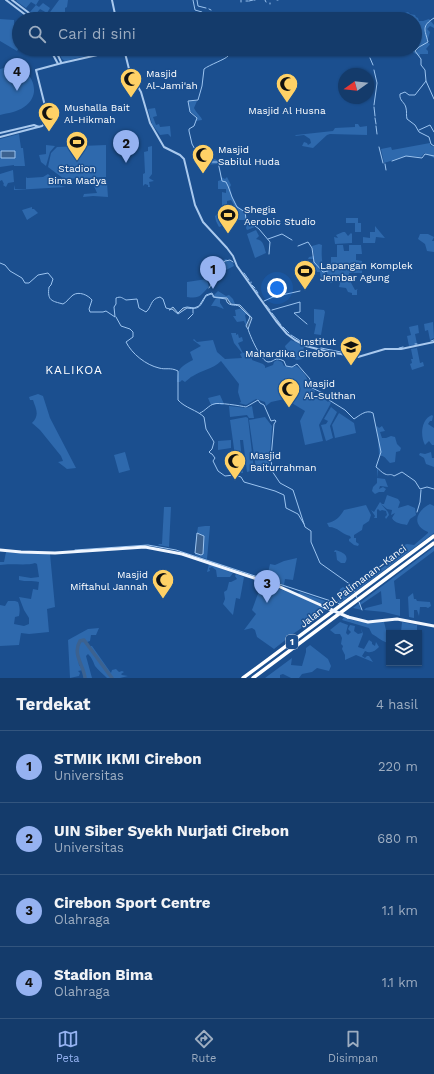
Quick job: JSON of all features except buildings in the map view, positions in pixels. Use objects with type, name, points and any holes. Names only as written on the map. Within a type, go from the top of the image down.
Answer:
[{"type":"highway","name":"Jalan Tol Palimanan–Kanci","points":[[243,678],[434,536]]},
{"type":"highway","name":"Jalan Tol Palimanan–Kanci","points":[[253,678],[434,543]]},
{"type":"main road","points":[[0,550],[55,553],[144,547],[162,550],[182,554],[278,586],[348,617],[368,622],[397,619],[434,626]]},
{"type":"street","points":[[6,0],[22,12]]},
{"type":"street","points":[[12,0],[28,12]]},
{"type":"street","points":[[112,0],[115,12]]},
{"type":"street","points":[[54,56],[58,64]]},
{"type":"street","points":[[58,56],[62,63]]},
{"type":"street","points":[[0,137],[38,128],[45,125],[48,120],[36,70],[93,56]]},
{"type":"street","points":[[126,56],[130,73],[141,92],[150,123],[164,147],[180,155],[184,159],[195,205],[201,218],[206,226],[233,256],[238,268],[273,318],[288,335],[299,343],[310,347],[334,354],[358,357],[385,349],[401,349],[434,342]]},
{"type":"street","points":[[0,133],[36,125],[38,128]]},
{"type":"shaded area","points":[[39,0],[36,5],[31,2],[26,8],[16,1]]},
{"type":"shaded area","points":[[59,0],[68,0],[65,12],[50,12]]},
{"type":"shaded area","points":[[43,3],[50,8],[48,12],[40,9],[38,12],[30,12],[36,5],[39,7]]},
{"type":"shaded area","points":[[0,19],[12,20],[12,48],[0,41]]},
{"type":"shaded area","points":[[429,19],[434,25],[434,28],[430,26],[427,29],[430,32],[427,42],[430,44],[426,49],[428,54],[422,54],[422,21]]},
{"type":"shaded area","points":[[60,56],[86,56],[65,61]]},
{"type":"shaded area","points":[[12,66],[19,68],[30,77],[33,83],[33,96],[30,102],[21,109],[0,115],[0,69]]},
{"type":"shaded area","points":[[189,101],[197,101],[194,108],[202,120],[195,121],[197,117],[190,111]]},
{"type":"shaded area","points":[[155,108],[157,116],[153,117],[156,125],[159,124],[160,127],[170,126],[171,137],[168,134],[160,135],[152,124],[148,109]]},
{"type":"shaded area","points":[[355,124],[358,124],[360,127],[367,126],[367,135],[330,134],[313,148],[302,146],[304,142],[308,145],[311,143],[310,139],[304,135],[295,136],[333,131],[335,128],[355,127]]},
{"type":"shaded area","points":[[19,134],[21,148],[23,148],[25,166],[14,165],[0,167],[0,139]]},
{"type":"shaded area","points":[[430,143],[430,145],[434,147],[434,158],[425,153],[421,157],[406,156],[384,163],[381,149],[391,147],[392,150]]},
{"type":"shaded area","points":[[46,145],[55,146],[50,152],[46,166],[41,162],[39,155],[46,154]]},
{"type":"shaded area","name":"Stadion Bima Madya","points":[[106,145],[106,177],[64,179],[48,167],[51,153],[57,147]]},
{"type":"shaded area","points":[[152,146],[152,174],[149,178],[154,181],[149,182],[150,187],[148,187],[148,185],[145,184],[143,186],[143,174],[145,173],[144,152],[148,151],[148,147]]},
{"type":"shaded area","points":[[1,151],[15,151],[15,158],[1,158]]},
{"type":"shaded area","points":[[210,157],[211,160],[215,159],[219,162],[221,177],[225,179],[227,177],[231,185],[232,196],[236,205],[244,211],[246,219],[255,227],[247,230],[246,228],[248,222],[245,220],[238,220],[219,227],[215,216],[226,209],[225,207],[234,205],[231,200],[227,201],[227,205],[222,206],[222,192],[226,193],[226,189],[218,189],[218,181],[221,180],[219,166],[217,164],[205,165],[202,158]]},
{"type":"shaded area","points":[[13,170],[14,182],[8,183],[6,187],[3,185],[2,180],[0,181],[0,174]]},
{"type":"shaded area","points":[[48,174],[61,186],[66,187],[14,190],[14,185],[15,189],[26,189],[26,177],[43,177]]},
{"type":"shaded area","points":[[107,183],[108,197],[83,197],[84,194],[97,193],[94,186]]},
{"type":"shaded area","points":[[32,207],[32,209],[38,213],[27,220],[22,210]]},
{"type":"shaded area","points":[[346,218],[358,218],[358,223],[361,223],[361,232],[355,232],[355,223],[346,223]]},
{"type":"shaded area","points":[[375,226],[385,238],[376,237],[375,243],[363,243],[363,237],[370,238],[370,232],[375,232]]},
{"type":"shaded area","points":[[256,230],[259,236],[256,239],[262,242],[266,253],[255,258],[247,234]]},
{"type":"shaded area","points":[[345,232],[348,236],[351,233],[352,234],[352,243],[335,244],[334,237],[338,238],[336,235]]},
{"type":"shaded area","points":[[420,234],[428,234],[434,237],[432,241],[434,241],[434,252],[427,251],[425,244],[418,239]]},
{"type":"shaded area","points":[[319,244],[322,245],[322,262],[328,279],[324,281],[321,280],[320,272],[317,272],[315,269],[316,266],[310,263],[313,262],[313,259],[308,259],[309,257],[314,256],[312,246]]},
{"type":"shaded area","points":[[337,245],[343,245],[344,251],[349,251],[349,245],[361,245],[362,254],[356,254],[356,260],[362,261],[362,273],[349,273],[349,279],[355,290],[358,289],[357,295],[352,295],[352,293],[348,292],[346,288],[339,287],[340,283],[333,278],[331,278],[333,282],[330,282],[326,270],[331,270],[331,257],[337,257]]},
{"type":"shaded area","points":[[226,259],[233,263],[234,266],[222,272],[215,263]]},
{"type":"shaded area","points":[[207,279],[209,287],[202,294],[198,297],[187,297],[187,282]]},
{"type":"shaded area","points":[[218,291],[226,296],[229,295],[235,304],[230,302],[227,298],[220,298],[220,303],[224,309],[211,306],[216,298],[214,295]]},
{"type":"shaded area","points":[[212,293],[213,295],[211,294],[206,296],[199,306],[206,295]]},
{"type":"shaded area","points":[[213,295],[214,297],[227,298],[231,304],[240,305],[252,318],[248,329],[246,326],[250,317],[239,306],[229,304],[226,299],[213,297]]},
{"type":"shaded area","points":[[173,307],[178,313],[183,308],[187,307],[194,308],[187,308],[178,314],[172,309],[169,310]]},
{"type":"shaded area","points":[[242,308],[247,314],[245,315],[246,326],[244,321],[237,322],[233,316],[236,316],[235,310]]},
{"type":"shaded area","points":[[314,309],[324,310],[325,312],[321,335],[314,334],[316,324],[314,323]]},
{"type":"shaded area","points":[[433,322],[434,338],[430,340],[428,330],[425,331],[424,324]]},
{"type":"shaded area","points":[[418,325],[419,333],[415,334],[417,344],[409,346],[407,336],[411,335],[409,327]]},
{"type":"shaded area","points":[[231,333],[236,333],[236,335],[238,334],[239,338],[242,337],[243,341],[238,343],[243,353],[247,352],[252,360],[263,364],[265,368],[273,365],[277,360],[282,362],[284,366],[296,366],[299,368],[307,378],[309,387],[315,391],[313,395],[320,399],[324,398],[331,403],[319,425],[323,441],[305,445],[300,421],[305,411],[290,402],[289,398],[271,402],[266,406],[265,402],[256,399],[246,405],[239,403],[241,402],[238,392],[239,384],[221,361],[215,366],[192,376],[185,382],[182,380],[177,382],[179,370],[193,360],[190,352],[201,346],[193,340],[194,339],[197,342],[213,340],[217,352],[225,359],[242,358],[240,354],[242,353],[234,343]]},
{"type":"shaded area","points":[[291,340],[304,346],[302,359],[297,360],[288,356],[285,346]]},
{"type":"shaded area","points":[[417,348],[420,363],[423,362],[424,366],[412,370],[410,364],[412,363],[411,359],[413,359],[411,349]]},
{"type":"shaded area","points":[[38,394],[43,396],[50,418],[76,468],[67,469],[58,462],[63,461],[61,456],[40,430],[32,423],[37,415],[37,412],[33,400],[30,400],[29,397]]},
{"type":"shaded area","points":[[220,395],[224,404],[211,405],[208,398]]},
{"type":"shaded area","points":[[229,406],[246,408],[252,406],[254,418],[249,418],[247,415],[230,417]]},
{"type":"shaded area","points":[[331,407],[337,412],[330,426],[333,438],[326,441],[321,425],[326,424],[328,421],[324,419]]},
{"type":"shaded area","points":[[339,413],[354,423],[356,433],[335,438],[332,425]]},
{"type":"shaded area","points":[[432,415],[432,421],[428,424],[434,428],[434,445],[432,445],[429,441],[425,445],[422,437],[422,428],[428,417]]},
{"type":"shaded area","points":[[246,417],[248,418],[254,470],[247,472],[243,440],[240,440],[243,473],[239,473],[237,470],[230,420]]},
{"type":"shaded area","points":[[265,417],[272,426],[269,467],[256,469],[249,420]]},
{"type":"shaded area","points":[[377,426],[379,428],[382,426],[385,431],[380,432],[382,438],[391,436],[395,437],[397,444],[401,448],[400,451],[396,452],[395,462],[390,463],[384,457],[379,456]]},
{"type":"shaded area","points":[[231,440],[231,448],[218,450],[218,441]]},
{"type":"shaded area","points":[[125,452],[130,470],[119,473],[114,455]]},
{"type":"shaded area","points":[[431,452],[432,458],[434,458],[434,467],[426,464],[424,458],[419,455],[420,453],[425,454]]},
{"type":"shaded area","points":[[377,478],[385,479],[388,487],[380,486],[379,489],[383,487],[386,489],[384,492],[375,494],[372,491],[373,487],[377,483]]},
{"type":"shaded area","points":[[387,495],[398,499],[400,502],[398,508],[408,505],[415,508],[416,515],[410,519],[407,525],[394,521],[392,518],[395,513],[391,515],[392,510],[387,509],[381,504],[389,515],[386,519],[386,511],[380,511],[378,509],[377,518],[374,518],[375,516],[371,510],[374,512],[380,502],[384,504]]},
{"type":"shaded area","points":[[430,504],[434,506],[434,533],[340,603],[336,601],[343,596],[343,593],[339,594],[340,589],[343,587],[350,591],[354,589],[402,553],[402,546],[407,544],[414,545],[428,533],[419,526],[417,518],[421,510]]},
{"type":"shaded area","points":[[366,505],[371,515],[369,521],[363,525],[362,530],[354,535],[356,542],[359,544],[358,546],[349,541],[351,538],[350,536],[335,528],[329,527],[327,523],[337,519],[344,510]]},
{"type":"shaded area","points":[[164,507],[171,507],[169,547],[158,545],[162,544]]},
{"type":"shaded area","points":[[210,526],[207,559],[195,555],[195,553],[200,555],[203,554],[204,536],[197,533],[198,527]]},
{"type":"shaded area","points":[[197,533],[204,536],[203,554],[201,555],[195,553]]},
{"type":"shaded area","points":[[434,547],[434,551],[394,581],[396,599],[400,599],[400,616],[384,612],[364,610],[366,608],[382,604],[381,591],[359,606],[362,610],[353,608]]},
{"type":"shaded area","points":[[335,550],[346,556],[347,558],[345,563],[341,563],[337,560],[336,552],[334,552]]},
{"type":"shaded area","points":[[6,552],[50,554],[55,607],[47,609],[49,632],[29,634],[21,633],[19,645],[0,646],[0,605],[5,606],[8,601],[18,602],[20,609],[19,616],[15,617],[14,624],[24,626],[29,624],[29,618],[19,597],[31,599],[33,589],[38,590],[39,582],[19,580],[19,576],[31,578],[39,577],[37,564],[35,563],[0,565],[0,562],[4,562]]},
{"type":"shaded area","points":[[297,558],[293,580],[285,579],[284,585],[265,578],[267,577],[270,564],[275,565]]},
{"type":"shaded area","points":[[209,564],[233,573],[230,577],[217,577],[216,570],[212,567],[209,568],[210,571],[207,572]]},
{"type":"shaded area","points":[[236,574],[244,577],[240,599],[236,598],[233,615],[223,604],[225,599],[224,592],[227,590],[229,582],[237,579],[235,576]]},
{"type":"shaded area","points":[[262,583],[297,595],[326,609],[274,649],[257,637],[255,630],[252,628],[244,630],[256,614],[252,610]]},
{"type":"shaded area","points":[[300,592],[336,605],[330,607],[298,594]]},
{"type":"shaded area","points":[[413,593],[414,599],[417,601],[430,602],[431,606],[428,608],[420,607],[419,616],[417,610],[414,610],[414,618],[409,617],[408,597]]},
{"type":"shaded area","points":[[344,617],[364,622],[384,622],[386,642],[382,641],[372,634],[369,628],[342,620]]},
{"type":"shaded area","points":[[340,622],[348,625],[346,633],[348,635],[351,632],[348,629],[350,625],[355,626],[354,631],[358,634],[362,633],[361,628],[363,634],[358,647],[364,649],[369,640],[375,646],[376,642],[379,647],[376,650],[373,652],[365,651],[362,656],[365,658],[369,656],[373,662],[356,655],[345,660],[345,655],[342,649],[343,646],[341,644],[342,638],[340,634],[335,634],[330,630]]},
{"type":"shaded area","points":[[402,622],[417,625],[417,630],[401,630]]},
{"type":"shaded area","points":[[99,628],[96,635],[91,635],[90,641],[87,642],[84,639],[80,641],[77,648],[79,665],[83,670],[78,671],[80,673],[79,676],[70,678],[68,640],[88,629]]},
{"type":"shaded area","points":[[84,640],[111,678],[107,678],[95,666],[88,654],[86,656],[92,678],[86,678],[78,651],[81,642]]},
{"type":"shaded area","points":[[310,645],[328,659],[331,666],[329,671],[317,668],[312,672],[302,674],[299,678],[291,678],[283,674],[280,675],[280,678],[265,678],[292,658],[291,665],[302,666],[306,648]]},
{"type":"shaded area","points":[[90,646],[92,646],[111,673],[112,670],[116,669],[119,672],[124,672],[121,674],[122,675],[128,676],[112,678]]},
{"type":"waterway","points":[[193,0],[195,10],[202,12]]},
{"type":"waterway","points":[[197,0],[198,6],[206,8]]},
{"type":"waterway","points":[[249,1],[253,0]]},
{"type":"waterway","points":[[422,45],[428,42],[425,31],[427,23],[434,18]]},
{"type":"waterway","points":[[197,153],[192,144],[189,131],[189,129],[194,126],[197,118],[190,112],[188,101],[198,100],[202,86],[204,69],[228,56]]},
{"type":"waterway","points":[[419,56],[421,59],[421,65],[425,70],[426,81],[415,95],[409,95],[405,92],[400,94],[400,96],[406,109],[407,119],[415,125],[419,132],[429,137],[431,144],[434,146]]},
{"type":"waterway","points":[[370,58],[373,65]]},
{"type":"waterway","points":[[374,70],[377,83],[374,105]]},
{"type":"waterway","points":[[426,81],[434,99]]},
{"type":"waterway","points":[[374,107],[375,116]]},
{"type":"waterway","points":[[375,118],[376,124]]},
{"type":"waterway","points":[[419,130],[430,125],[434,132]]},
{"type":"waterway","points":[[376,126],[377,134]]},
{"type":"waterway","points":[[379,147],[383,163]]},
{"type":"waterway","points":[[392,161],[406,156],[422,158],[425,154],[434,156]]},
{"type":"waterway","points":[[201,157],[205,162],[218,162],[222,181],[226,182],[237,207],[245,212],[246,219],[259,229],[270,242],[269,254]]},
{"type":"waterway","points":[[385,164],[386,170]]},
{"type":"waterway","points":[[268,239],[282,234],[292,240]]},
{"type":"waterway","points":[[298,246],[308,242],[312,248],[314,262],[323,272],[328,271]]},
{"type":"waterway","points":[[209,288],[213,273],[225,261],[230,260],[233,262]]},
{"type":"waterway","points":[[0,263],[22,278],[25,283],[29,283],[38,275],[48,273],[53,279],[49,287],[49,295],[51,300],[63,304],[73,295],[78,293],[83,294],[92,300],[89,309],[90,312],[106,311],[115,317],[114,307],[116,304],[116,298],[119,297],[126,300],[137,299],[139,308],[146,312],[154,299],[160,297],[163,299],[166,308],[170,309]]},
{"type":"waterway","points":[[244,273],[249,280]]},
{"type":"waterway","points":[[252,285],[255,288]]},
{"type":"waterway","points":[[264,301],[273,297],[300,291]]},
{"type":"waterway","points":[[272,310],[300,302],[300,312],[294,313],[307,324]]},
{"type":"waterway","points":[[266,305],[270,310]]},
{"type":"waterway","points":[[193,308],[193,313]]},
{"type":"waterway","points":[[272,313],[281,325]]},
{"type":"waterway","points":[[188,319],[193,314]]},
{"type":"waterway","points":[[116,317],[121,326],[130,329],[133,332],[133,337],[126,342],[136,355],[144,362],[161,369],[173,369],[178,371],[178,400],[204,417],[206,429],[214,442],[212,449],[209,452],[215,458],[213,461],[218,471],[225,476],[234,475],[241,477],[244,482],[284,495],[286,508],[298,514],[304,524]]},
{"type":"waterway","points":[[283,327],[289,333]]},
{"type":"waterway","points":[[248,329],[256,348],[265,361],[270,362],[276,359],[281,360],[284,361],[286,366],[292,367],[297,364],[310,379],[310,387],[325,394],[329,400],[345,410],[354,419],[365,412],[373,413],[381,452],[376,467],[386,475],[394,476],[402,472],[415,481],[420,489],[427,487],[434,489]]},
{"type":"waterway","points":[[291,335],[312,346]]},
{"type":"waterway","points":[[399,348],[403,347]]},
{"type":"waterway","points":[[321,348],[356,355]]},
{"type":"waterway","points":[[200,413],[216,404],[230,404],[246,407],[258,400],[264,405],[271,421],[276,421],[274,424],[271,458],[272,471],[280,483],[293,490],[305,527],[311,531],[311,542],[320,563],[351,585],[355,592]]},
{"type":"waterway","points":[[417,512],[421,490]]},
{"type":"waterway","points":[[75,550],[148,545],[176,550],[340,604]]},
{"type":"waterway","points":[[359,602],[362,610]]},
{"type":"waterway","points":[[85,678],[77,651],[80,641],[84,640],[112,678]]},
{"type":"place","name":"Stadion Bima","points":[[17,91]]},
{"type":"place","name":"Masjid Al-Jami'ah","points":[[131,98]]},
{"type":"place","name":"Masjid Al Husna","points":[[287,104]]},
{"type":"place","name":"Mushalla Bait Al-Hikmah","points":[[49,132]]},
{"type":"place","name":"Stadion Bima Madya","points":[[77,162]]},
{"type":"place","name":"UIN Siber Syekh Nurjati Cirebon","points":[[126,163]]},
{"type":"place","name":"Masjid Sabilul Huda","points":[[203,174]]},
{"type":"place","name":"Shegia Aerobic Studio","points":[[228,234]]},
{"type":"place","name":"STMIK IKMI Cirebon","points":[[213,289]]},
{"type":"place","name":"Lapangan Komplek Jembar Agung","points":[[305,290]]},
{"type":"place","name":"Institut Mahardika Cirebon","points":[[351,366]]},
{"type":"place","name":"Masjid Al-Sulthan","points":[[289,408]]},
{"type":"place","name":"Masjid Baiturrahman","points":[[235,480]]},
{"type":"place","name":"Masjid Miftahul Jannah","points":[[163,600]]},
{"type":"place","name":"Cirebon Sport Centre","points":[[267,603]]},
{"type":"district","name":"KALIKOA","points":[[74,370]]}]
